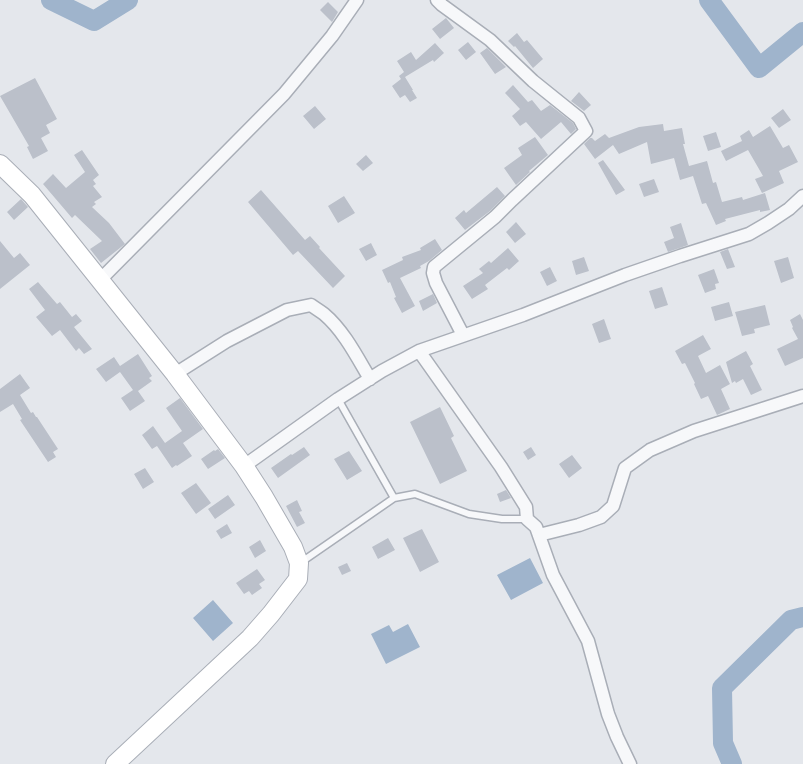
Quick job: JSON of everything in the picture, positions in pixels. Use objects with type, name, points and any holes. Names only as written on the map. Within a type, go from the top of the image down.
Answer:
[{"type":"main road","points":[[0,164],[32,195],[175,374],[244,466],[293,547],[299,563],[298,579],[250,638],[115,764]]},
{"type":"street","points":[[100,280],[284,94],[332,36],[357,0]]},
{"type":"street","points":[[437,0],[490,40],[533,81],[579,118],[586,131],[495,217],[434,267],[433,273],[436,283],[463,335]]},
{"type":"street","points":[[244,466],[338,399],[419,351],[523,315],[625,275],[749,234],[789,209],[803,196]]},
{"type":"street","points":[[175,374],[227,341],[278,314],[311,305],[325,314],[338,329],[370,379]]},
{"type":"street","points":[[419,351],[501,467],[526,507],[527,519],[536,526],[553,575],[588,641],[608,714],[630,764]]},
{"type":"street","points":[[539,534],[601,517],[613,506],[625,468],[650,450],[694,431],[803,396]]},
{"type":"lane","points":[[338,399],[394,498]]},
{"type":"lane","points":[[299,563],[394,498],[415,494],[469,514],[502,519],[527,519]]},
{"type":"water","points":[[530,558],[543,583],[511,600],[497,575]]},
{"type":"water","points":[[213,600],[233,623],[213,641],[193,618]]},
{"type":"water","points":[[408,624],[420,647],[386,664],[371,634],[389,625],[393,632]]},
{"type":"building","points":[[328,2],[338,12],[332,22],[320,10]]},
{"type":"building","points":[[446,18],[454,28],[440,39],[432,29]]},
{"type":"building","points":[[517,33],[524,42],[527,40],[543,59],[533,68],[515,46],[508,41]]},
{"type":"building","points":[[468,42],[476,52],[466,60],[458,50]]},
{"type":"building","points":[[435,43],[444,53],[434,62],[433,60],[405,77],[417,98],[410,102],[405,95],[400,98],[392,86],[401,79],[399,76],[404,72],[397,61],[411,52],[416,60]]},
{"type":"building","points":[[487,48],[506,67],[495,74],[480,53]]},
{"type":"building","points":[[35,78],[57,119],[46,125],[50,133],[41,138],[48,151],[33,159],[27,147],[29,146],[0,96]]},
{"type":"building","points":[[513,85],[528,102],[532,100],[541,111],[550,105],[573,123],[576,129],[571,134],[561,122],[541,139],[526,122],[520,126],[512,116],[520,109],[505,93]]},
{"type":"building","points":[[579,92],[591,105],[584,111],[571,101]]},
{"type":"building","points":[[315,106],[326,119],[314,129],[303,116]]},
{"type":"building","points":[[783,109],[791,120],[779,128],[771,118]]},
{"type":"building","points":[[663,124],[664,131],[682,128],[685,144],[683,144],[689,166],[707,161],[713,183],[716,182],[722,202],[742,197],[743,200],[765,193],[770,210],[760,212],[760,210],[725,219],[726,221],[716,225],[706,203],[702,204],[693,176],[680,180],[674,158],[651,164],[647,142],[619,154],[613,145],[595,159],[584,144],[590,138],[595,141],[605,134],[609,138],[639,127]]},
{"type":"building","points":[[770,126],[783,148],[789,145],[798,162],[779,171],[784,183],[762,193],[755,179],[763,176],[748,150],[726,161],[721,151],[742,141],[740,136],[749,130],[753,137]]},
{"type":"building","points":[[716,132],[721,147],[708,151],[703,136]]},
{"type":"building","points":[[535,137],[548,155],[516,185],[504,168],[522,155],[518,148]]},
{"type":"building","points":[[82,150],[99,175],[93,180],[96,184],[93,186],[102,197],[94,202],[96,204],[92,207],[109,223],[125,244],[101,263],[90,249],[102,241],[75,215],[72,218],[43,184],[53,174],[66,188],[85,172],[74,155]]},
{"type":"building","points":[[366,155],[373,163],[363,171],[356,164]]},
{"type":"building","points":[[603,160],[625,190],[616,195],[598,163]]},
{"type":"building","points":[[654,179],[659,192],[644,197],[639,184]]},
{"type":"building","points":[[497,187],[505,196],[490,211],[465,230],[455,218],[464,210],[466,213]]},
{"type":"building","points":[[261,190],[305,240],[310,236],[345,276],[333,288],[298,251],[293,255],[248,202]]},
{"type":"building","points":[[344,196],[355,213],[338,223],[328,206]]},
{"type":"building","points":[[21,199],[28,207],[14,220],[7,212]]},
{"type":"building","points":[[516,222],[526,234],[515,243],[506,232]]},
{"type":"building","points":[[681,223],[688,245],[668,252],[664,242],[674,238],[670,227]]},
{"type":"building","points":[[435,239],[442,250],[420,266],[421,268],[400,278],[415,306],[402,313],[394,298],[396,297],[390,282],[388,283],[382,270],[403,260],[402,257],[421,250],[420,248]]},
{"type":"building","points":[[0,241],[14,258],[20,253],[30,265],[0,289]]},
{"type":"building","points":[[371,243],[377,255],[366,261],[359,249]]},
{"type":"building","points":[[508,248],[519,261],[509,270],[507,268],[485,285],[488,289],[472,299],[463,286],[483,273],[479,269],[489,261],[491,263]]},
{"type":"building","points":[[728,249],[735,267],[727,269],[720,252]]},
{"type":"building","points":[[584,257],[589,271],[576,275],[572,261]]},
{"type":"building","points":[[788,257],[794,278],[781,283],[774,261]]},
{"type":"building","points":[[550,267],[557,281],[547,286],[540,272]]},
{"type":"building","points":[[714,269],[719,283],[715,284],[716,289],[705,293],[698,275]]},
{"type":"building","points":[[38,282],[57,304],[60,302],[72,317],[76,314],[82,321],[74,327],[92,349],[84,354],[79,348],[76,351],[60,330],[52,336],[36,317],[45,310],[29,289]]},
{"type":"building","points":[[662,287],[668,305],[655,309],[649,291]]},
{"type":"building","points":[[433,294],[437,303],[423,311],[419,301]]},
{"type":"building","points":[[729,302],[733,316],[715,321],[711,307]]},
{"type":"building","points":[[765,305],[770,325],[754,329],[755,333],[742,336],[735,312]]},
{"type":"building","points":[[800,314],[803,320],[803,358],[785,366],[777,349],[798,339],[790,320]]},
{"type":"building","points":[[604,319],[611,339],[599,343],[592,324]]},
{"type":"building","points":[[703,335],[711,349],[698,356],[706,373],[720,365],[730,384],[721,389],[730,409],[717,415],[708,396],[701,399],[685,363],[682,364],[675,351]]},
{"type":"building","points":[[746,351],[753,364],[750,366],[762,390],[751,395],[743,379],[732,383],[726,362]]},
{"type":"building","points":[[138,354],[152,376],[149,378],[152,381],[138,391],[145,401],[130,411],[121,398],[133,390],[120,372],[106,382],[96,369],[114,357],[120,366]]},
{"type":"building","points":[[20,374],[30,388],[20,395],[58,449],[53,452],[56,457],[48,462],[20,420],[22,419],[13,404],[0,412],[0,389]]},
{"type":"building","points":[[180,398],[203,429],[183,443],[192,456],[172,468],[157,446],[152,449],[142,435],[153,426],[165,443],[182,431],[166,408]]},
{"type":"building","points":[[440,407],[454,436],[451,438],[467,471],[440,484],[410,422]]},
{"type":"building","points":[[304,447],[310,455],[278,478],[271,468]]},
{"type":"building","points":[[531,447],[536,455],[528,460],[523,452]]},
{"type":"building","points":[[218,449],[225,458],[208,469],[201,459]]},
{"type":"building","points":[[349,451],[362,471],[347,480],[334,459]]},
{"type":"building","points":[[572,455],[582,468],[569,478],[559,464]]},
{"type":"building","points":[[145,468],[154,482],[143,489],[134,474]]},
{"type":"building","points":[[196,483],[211,503],[196,514],[181,493]]},
{"type":"building","points":[[506,490],[511,498],[500,502],[497,494]]},
{"type":"building","points":[[228,495],[235,505],[215,519],[208,509]]},
{"type":"building","points":[[297,500],[302,511],[299,512],[305,523],[297,527],[286,506]]},
{"type":"building","points":[[227,524],[232,533],[221,539],[216,531]]},
{"type":"building","points":[[422,529],[439,562],[420,572],[403,538]]},
{"type":"building","points":[[388,538],[395,550],[378,559],[372,547]]},
{"type":"building","points":[[260,540],[266,551],[255,558],[249,547]]},
{"type":"building","points":[[347,563],[351,571],[342,575],[338,567]]},
{"type":"building","points":[[257,569],[265,580],[259,584],[262,588],[252,595],[249,591],[244,594],[236,583]]},
{"type":"waterway","points":[[51,0],[94,21],[128,0]]},
{"type":"waterway","points":[[709,0],[759,68],[803,32]]},
{"type":"waterway","points":[[732,764],[723,743],[722,688],[791,620],[803,617]]}]
